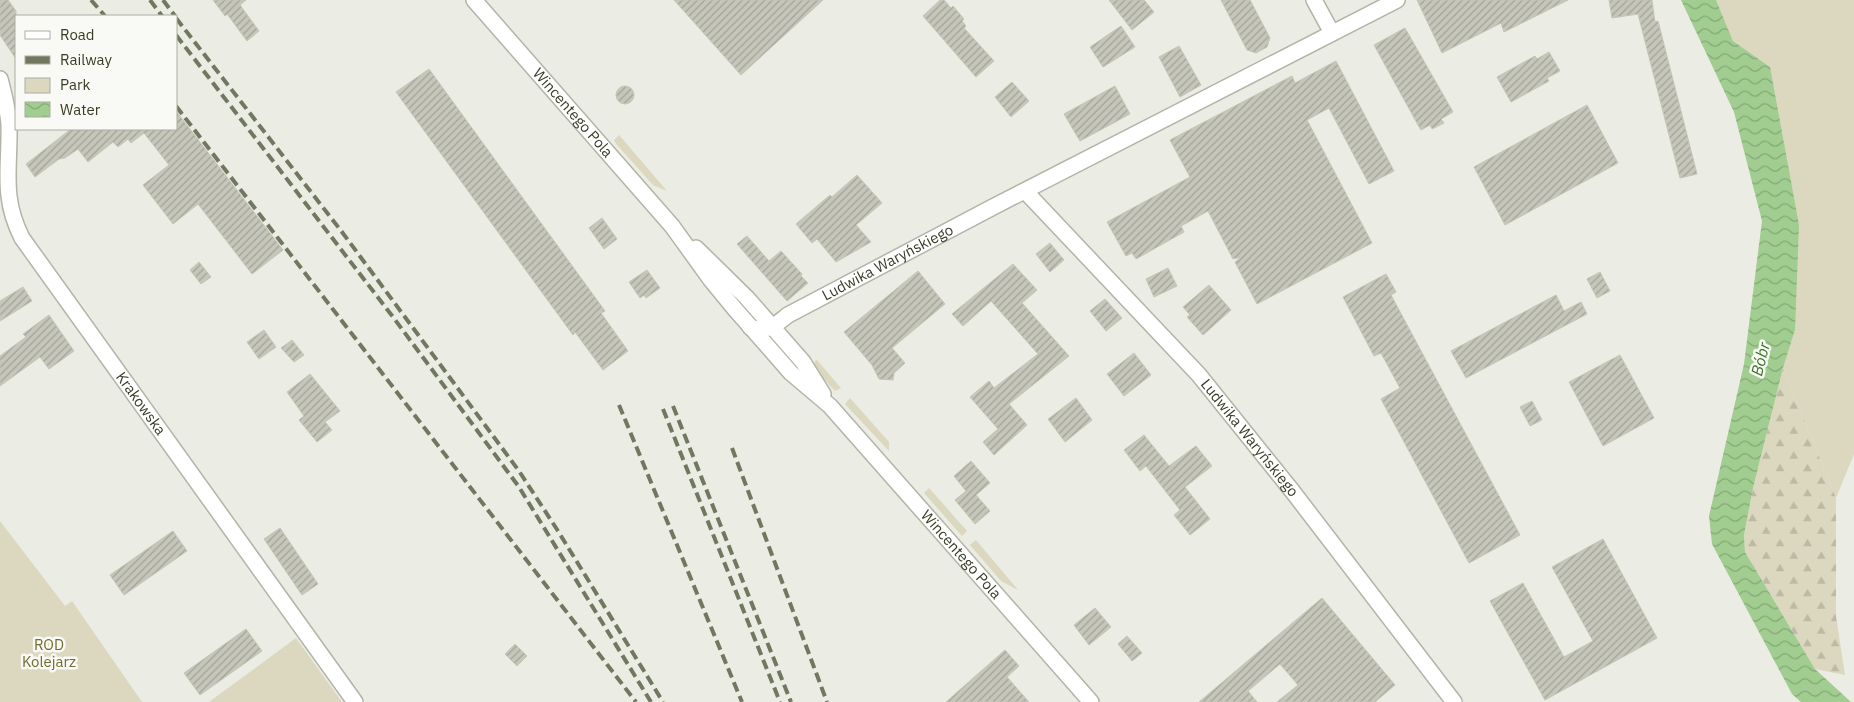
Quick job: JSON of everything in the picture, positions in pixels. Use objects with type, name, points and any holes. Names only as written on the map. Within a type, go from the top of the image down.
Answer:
[{"type":"street","name":"Wincentego Pola","points":[[474,0],[672,226],[729,279],[802,362],[830,406]]},
{"type":"street","points":[[1314,0],[1332,33]]},
{"type":"street","name":"Ludwika Waryńskiego","points":[[772,328],[788,315],[1397,0]]},
{"type":"street","name":"Krakowska","points":[[0,79],[6,98],[9,124],[7,193],[10,208],[22,238],[355,702]]},
{"type":"street","name":"Ludwika Waryńskiego","points":[[1025,191],[1199,374],[1293,492],[1454,702]]},
{"type":"street","name":"Wincentego Pola","points":[[672,226],[710,280],[791,373],[830,406],[1090,702]]},
{"type":"street","points":[[750,326],[758,330],[772,328]]},
{"type":"green space","points":[[1716,0],[1854,0],[1854,454],[1836,498],[1783,368],[1795,330],[1770,67],[1733,41]]},
{"type":"green space","points":[[619,135],[667,191],[653,185],[617,145],[614,140]]},
{"type":"green space","points":[[816,359],[841,388],[835,391],[813,367]]},
{"type":"green space","points":[[1783,368],[1836,498],[1836,616],[1845,675],[1815,669],[1745,552],[1744,535],[1753,488]]},
{"type":"green space","points":[[850,398],[889,442],[889,451],[845,404]]},
{"type":"green space","points":[[929,488],[967,531],[962,536],[924,493]]},
{"type":"green space","name":"ROD Kolejarz","points":[[0,521],[65,606],[72,601],[142,702],[0,702]]},
{"type":"green space","points":[[976,540],[1018,590],[1001,581],[970,545]]},
{"type":"green space","points":[[296,638],[342,702],[209,702]]},
{"type":"water","name":"Bóbr","points":[[1681,0],[1716,0],[1733,41],[1770,67],[1799,225],[1795,330],[1783,368],[1753,488],[1744,535],[1745,552],[1815,669],[1851,702],[1801,702],[1792,694],[1712,544],[1709,516],[1744,364],[1762,221],[1734,112]]},
{"type":"building","points":[[0,0],[8,0],[16,11],[15,58],[0,35]]},
{"type":"building","points":[[213,0],[246,0],[240,5],[259,31],[247,41],[227,14],[225,16]]},
{"type":"building","points":[[674,0],[823,0],[741,75]]},
{"type":"building","points":[[940,0],[944,0],[951,8],[953,6],[964,19],[962,21],[966,26],[964,28],[994,61],[976,77],[923,16]]},
{"type":"building","points":[[1109,0],[1144,0],[1154,12],[1132,30]]},
{"type":"building","points":[[1221,0],[1250,0],[1270,38],[1267,47],[1256,53],[1247,50]]},
{"type":"building","points":[[1417,0],[1568,0],[1504,32],[1501,23],[1442,53]]},
{"type":"building","points":[[1609,0],[1652,0],[1655,22],[1658,21],[1697,174],[1680,178],[1638,14],[1612,18]]},
{"type":"building","points":[[1121,26],[1135,47],[1103,67],[1090,47]]},
{"type":"building","points":[[1405,28],[1453,112],[1441,119],[1444,123],[1432,129],[1430,125],[1421,130],[1374,45]]},
{"type":"building","points":[[1179,46],[1201,85],[1180,97],[1159,57]]},
{"type":"building","points":[[1549,52],[1560,71],[1547,78],[1549,81],[1511,102],[1497,77],[1535,56],[1537,59]]},
{"type":"building","points":[[1336,61],[1394,171],[1369,184],[1329,108],[1307,120],[1372,243],[1257,304],[1235,262],[1241,257],[1233,259],[1208,211],[1181,226],[1184,232],[1136,259],[1132,253],[1126,256],[1107,222],[1190,177],[1170,140],[1292,76],[1295,83]]},
{"type":"building","points":[[429,69],[605,311],[601,313],[628,351],[603,370],[575,332],[573,335],[396,92]]},
{"type":"building","points":[[1012,82],[1029,101],[1011,117],[995,97]]},
{"type":"building","points":[[621,86],[629,86],[634,91],[632,102],[621,104],[616,99],[616,91]]},
{"type":"building","points":[[1115,86],[1130,114],[1080,141],[1064,114]]},
{"type":"building","points":[[1587,105],[1618,163],[1505,225],[1474,167]]},
{"type":"building","points":[[178,114],[283,250],[252,274],[198,204],[173,224],[143,185],[169,165],[144,133],[131,143],[128,139],[118,147],[113,142],[88,162],[78,149],[65,158],[59,159],[35,177],[26,164],[70,130],[178,130]]},
{"type":"building","points":[[857,175],[882,203],[856,225],[871,242],[836,262],[817,239],[812,243],[796,224]]},
{"type":"building","points":[[602,218],[617,239],[604,249],[589,228]]},
{"type":"building","points":[[747,236],[769,261],[781,251],[808,283],[787,301],[737,244]]},
{"type":"building","points":[[1050,243],[1064,260],[1050,272],[1036,254]]},
{"type":"building","points":[[199,262],[211,277],[201,284],[190,270]]},
{"type":"building","points":[[1013,264],[1037,290],[1022,303],[1069,356],[1009,404],[1027,425],[994,455],[983,442],[998,429],[970,397],[989,381],[994,388],[1038,354],[991,301],[963,326],[952,314]]},
{"type":"building","points":[[1168,268],[1177,286],[1154,297],[1146,279]]},
{"type":"building","points":[[647,270],[660,288],[646,298],[644,295],[640,298],[629,282]]},
{"type":"building","points":[[918,271],[945,304],[892,348],[905,363],[894,373],[893,380],[879,379],[872,365],[844,332]]},
{"type":"building","points":[[1600,272],[1610,291],[1597,298],[1587,279]]},
{"type":"building","points":[[1386,274],[1396,292],[1391,295],[1520,535],[1469,563],[1381,399],[1400,388],[1381,353],[1374,356],[1343,297]]},
{"type":"building","points":[[1209,285],[1231,310],[1203,335],[1187,317],[1190,315],[1183,307]]},
{"type":"building","points":[[23,287],[32,301],[0,321],[0,301]]},
{"type":"building","points":[[1556,295],[1564,311],[1581,302],[1587,314],[1466,378],[1451,351]]},
{"type":"building","points":[[1105,299],[1122,318],[1106,331],[1090,311]]},
{"type":"building","points":[[49,315],[74,351],[49,369],[40,357],[0,386],[0,356],[26,337],[23,334]]},
{"type":"building","points":[[264,330],[276,347],[259,359],[247,342]]},
{"type":"building","points":[[292,340],[304,355],[294,362],[281,348]]},
{"type":"building","points":[[1134,353],[1151,375],[1124,396],[1107,374]]},
{"type":"building","points":[[1620,355],[1654,418],[1603,446],[1569,382]]},
{"type":"building","points":[[310,374],[340,411],[325,422],[332,430],[317,442],[299,420],[304,416],[287,392]]},
{"type":"building","points":[[1076,398],[1092,420],[1065,442],[1048,419]]},
{"type":"building","points":[[1532,401],[1542,420],[1530,426],[1520,407]]},
{"type":"building","points":[[1144,435],[1169,466],[1196,446],[1212,466],[1185,487],[1210,519],[1190,535],[1174,515],[1180,510],[1146,466],[1140,471],[1124,450]]},
{"type":"building","points":[[971,461],[990,483],[976,495],[990,511],[975,524],[955,500],[966,491],[954,476]]},
{"type":"building","points":[[280,528],[318,584],[302,595],[264,539]]},
{"type":"building","points":[[173,531],[187,551],[124,595],[110,575]]},
{"type":"building","points":[[1603,539],[1657,638],[1545,700],[1490,601],[1523,583],[1564,657],[1593,641],[1552,567]]},
{"type":"building","points":[[1322,598],[1395,685],[1375,702],[1277,702],[1298,685],[1280,664],[1248,691],[1257,702],[1199,702]]},
{"type":"building","points":[[1095,608],[1111,627],[1089,645],[1074,625]]},
{"type":"building","points":[[246,629],[262,651],[200,695],[184,673]]},
{"type":"building","points":[[1127,636],[1142,653],[1132,661],[1118,644]]},
{"type":"building","points":[[515,644],[527,656],[517,666],[505,654]]},
{"type":"building","points":[[1005,650],[1019,666],[1007,677],[1029,702],[946,702]]},
{"type":"railway","points":[[91,0],[104,15]]},
{"type":"railway","points":[[150,0],[161,15]]},
{"type":"railway","points":[[163,0],[174,15]]},
{"type":"railway","points":[[178,21],[342,232],[519,471],[663,702]]},
{"type":"railway","points":[[178,38],[393,317],[519,487],[651,702]]},
{"type":"railway","points":[[178,109],[636,702]]},
{"type":"railway","points":[[619,405],[742,702]]},
{"type":"railway","points":[[673,406],[791,702]]},
{"type":"railway","points":[[663,409],[780,702]]},
{"type":"railway","points":[[732,448],[827,702]]}]
